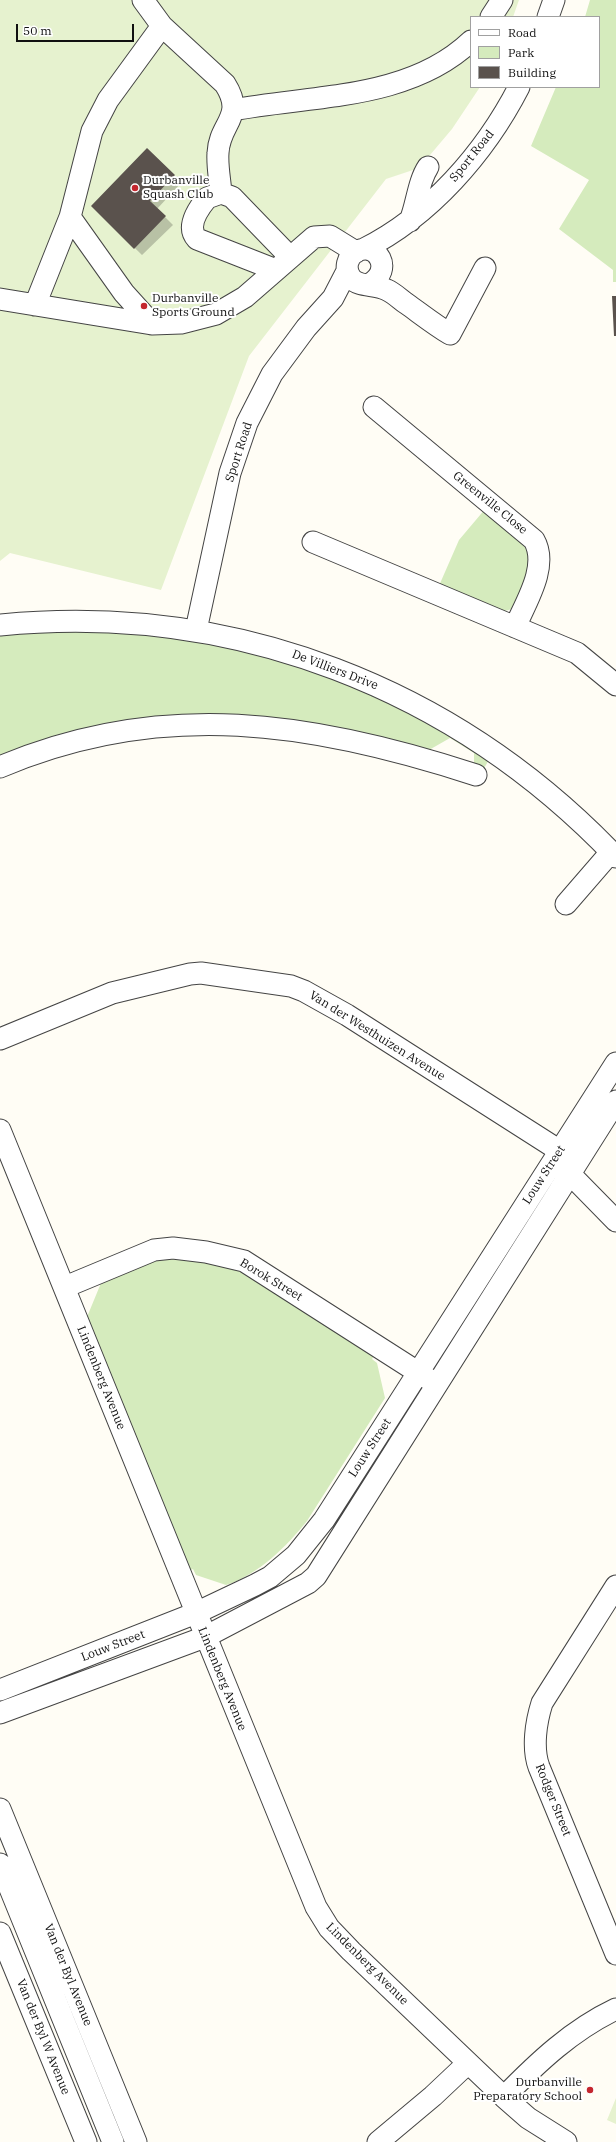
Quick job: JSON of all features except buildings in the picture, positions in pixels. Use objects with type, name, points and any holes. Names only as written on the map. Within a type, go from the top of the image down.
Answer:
[{"type":"street","points":[[143,0],[162,26],[225,84],[233,101],[231,119],[221,138],[218,153],[221,193]]},
{"type":"street","points":[[492,16],[502,0]]},
{"type":"street","points":[[548,16],[554,0]]},
{"type":"street","points":[[35,305],[70,217],[92,130],[108,100],[162,26]]},
{"type":"street","points":[[233,110],[366,91],[388,85],[432,69],[458,52],[470,42]]},
{"type":"street","name":"Sport Road","points":[[196,630],[230,473],[247,423],[269,381],[288,351],[333,298],[351,256],[388,238],[413,219],[454,178],[494,129],[518,88]]},
{"type":"street","points":[[413,219],[425,172],[428,167]]},
{"type":"street","points":[[221,193],[232,197],[283,263],[200,241],[194,236],[192,225],[204,201],[214,194],[221,193]]},
{"type":"street","points":[[70,217],[124,292],[152,324]]},
{"type":"street","name":"Sport Road","points":[[333,298],[377,278],[413,219]]},
{"type":"street","points":[[0,299],[152,324],[181,323],[216,314],[245,297],[309,239],[319,235],[330,236],[351,256],[350,277],[356,282],[377,278],[450,334],[485,268]]},
{"type":"street","points":[[351,256],[371,251],[378,255],[377,278]]},
{"type":"street","name":"Greenville Close","points":[[374,408],[534,540],[540,562],[526,603],[515,626]]},
{"type":"street","points":[[313,542],[577,653],[615,681]]},
{"type":"street","name":"De Villiers Drive","points":[[0,625],[43,621],[103,621],[196,630],[275,648],[360,678],[421,707],[484,745],[516,767],[578,819],[614,855]]},
{"type":"street","points":[[0,767],[29,755],[103,734],[170,726],[236,725],[297,730],[356,740],[396,750],[476,775]]},
{"type":"street","points":[[566,904],[614,855]]},
{"type":"street","name":"Van der Westhuizen Avenue","points":[[0,1039],[112,993],[190,974],[201,973],[291,986],[304,991],[347,1015],[560,1151]]},
{"type":"street","name":"Louw Street","points":[[0,1690],[196,1613],[240,1593],[270,1577],[306,1544],[616,1063]]},
{"type":"street","name":"Louw Street","points":[[0,1713],[205,1636],[308,1583],[316,1576],[616,1101]]},
{"type":"street","name":"Lindenberg Avenue","points":[[0,1130],[316,1907],[329,1928],[504,2097],[528,2118],[566,2142]]},
{"type":"street","points":[[560,1151],[570,1174],[616,1221]]},
{"type":"street","name":"Borok Street","points":[[65,1287],[154,1250],[173,1248],[206,1252],[244,1261],[437,1385]]},
{"type":"street","name":"Rodger Street","points":[[616,1586],[542,1703],[539,1713],[536,1750],[539,1767],[616,1954]]},
{"type":"street","name":"Van der Byl Avenue","points":[[0,1809],[136,2142]]},
{"type":"street","name":"Van der Byl Avenue","points":[[0,1864],[113,2142]]},
{"type":"street","name":"Van der Byl W Avenue","points":[[0,1933],[86,2142]]},
{"type":"street","points":[[504,2097],[560,2044],[583,2027],[616,2009]]},
{"type":"street","points":[[378,2142],[434,2096],[468,2063]]},
{"type":"green space","name":"Durbanville Sports Ground","points":[[0,0],[519,0],[513,16],[470,16],[470,88],[479,88],[452,129],[419,168],[386,179],[249,356],[161,590],[10,553],[0,561]]},
{"type":"green space","points":[[590,0],[616,0],[616,282],[613,282],[613,270],[559,229],[589,180],[531,146],[556,88],[600,88],[600,16],[585,16]]},
{"type":"green space","points":[[486,508],[523,538],[534,562],[512,609],[501,612],[438,588],[459,540]]},
{"type":"green space","points":[[34,632],[144,632],[249,649],[323,672],[412,711],[490,758],[483,770],[474,766],[474,753],[450,738],[429,750],[231,716],[0,761],[0,636]]},
{"type":"green space","points":[[168,1255],[239,1269],[374,1356],[372,1359],[377,1363],[385,1398],[307,1521],[299,1531],[271,1559],[249,1574],[226,1585],[196,1575],[193,1569],[189,1571],[87,1317],[101,1283]]},
{"type":"green space","points":[[616,2098],[616,2124],[607,2120]]},
{"type":"place","name":"Durbanville Squash Club","points":[[135,188]]},
{"type":"place","name":"Durbanville Sports Ground","points":[[144,306]]},
{"type":"place","name":"Durbanville Preparatory School","points":[[590,2090]]}]
